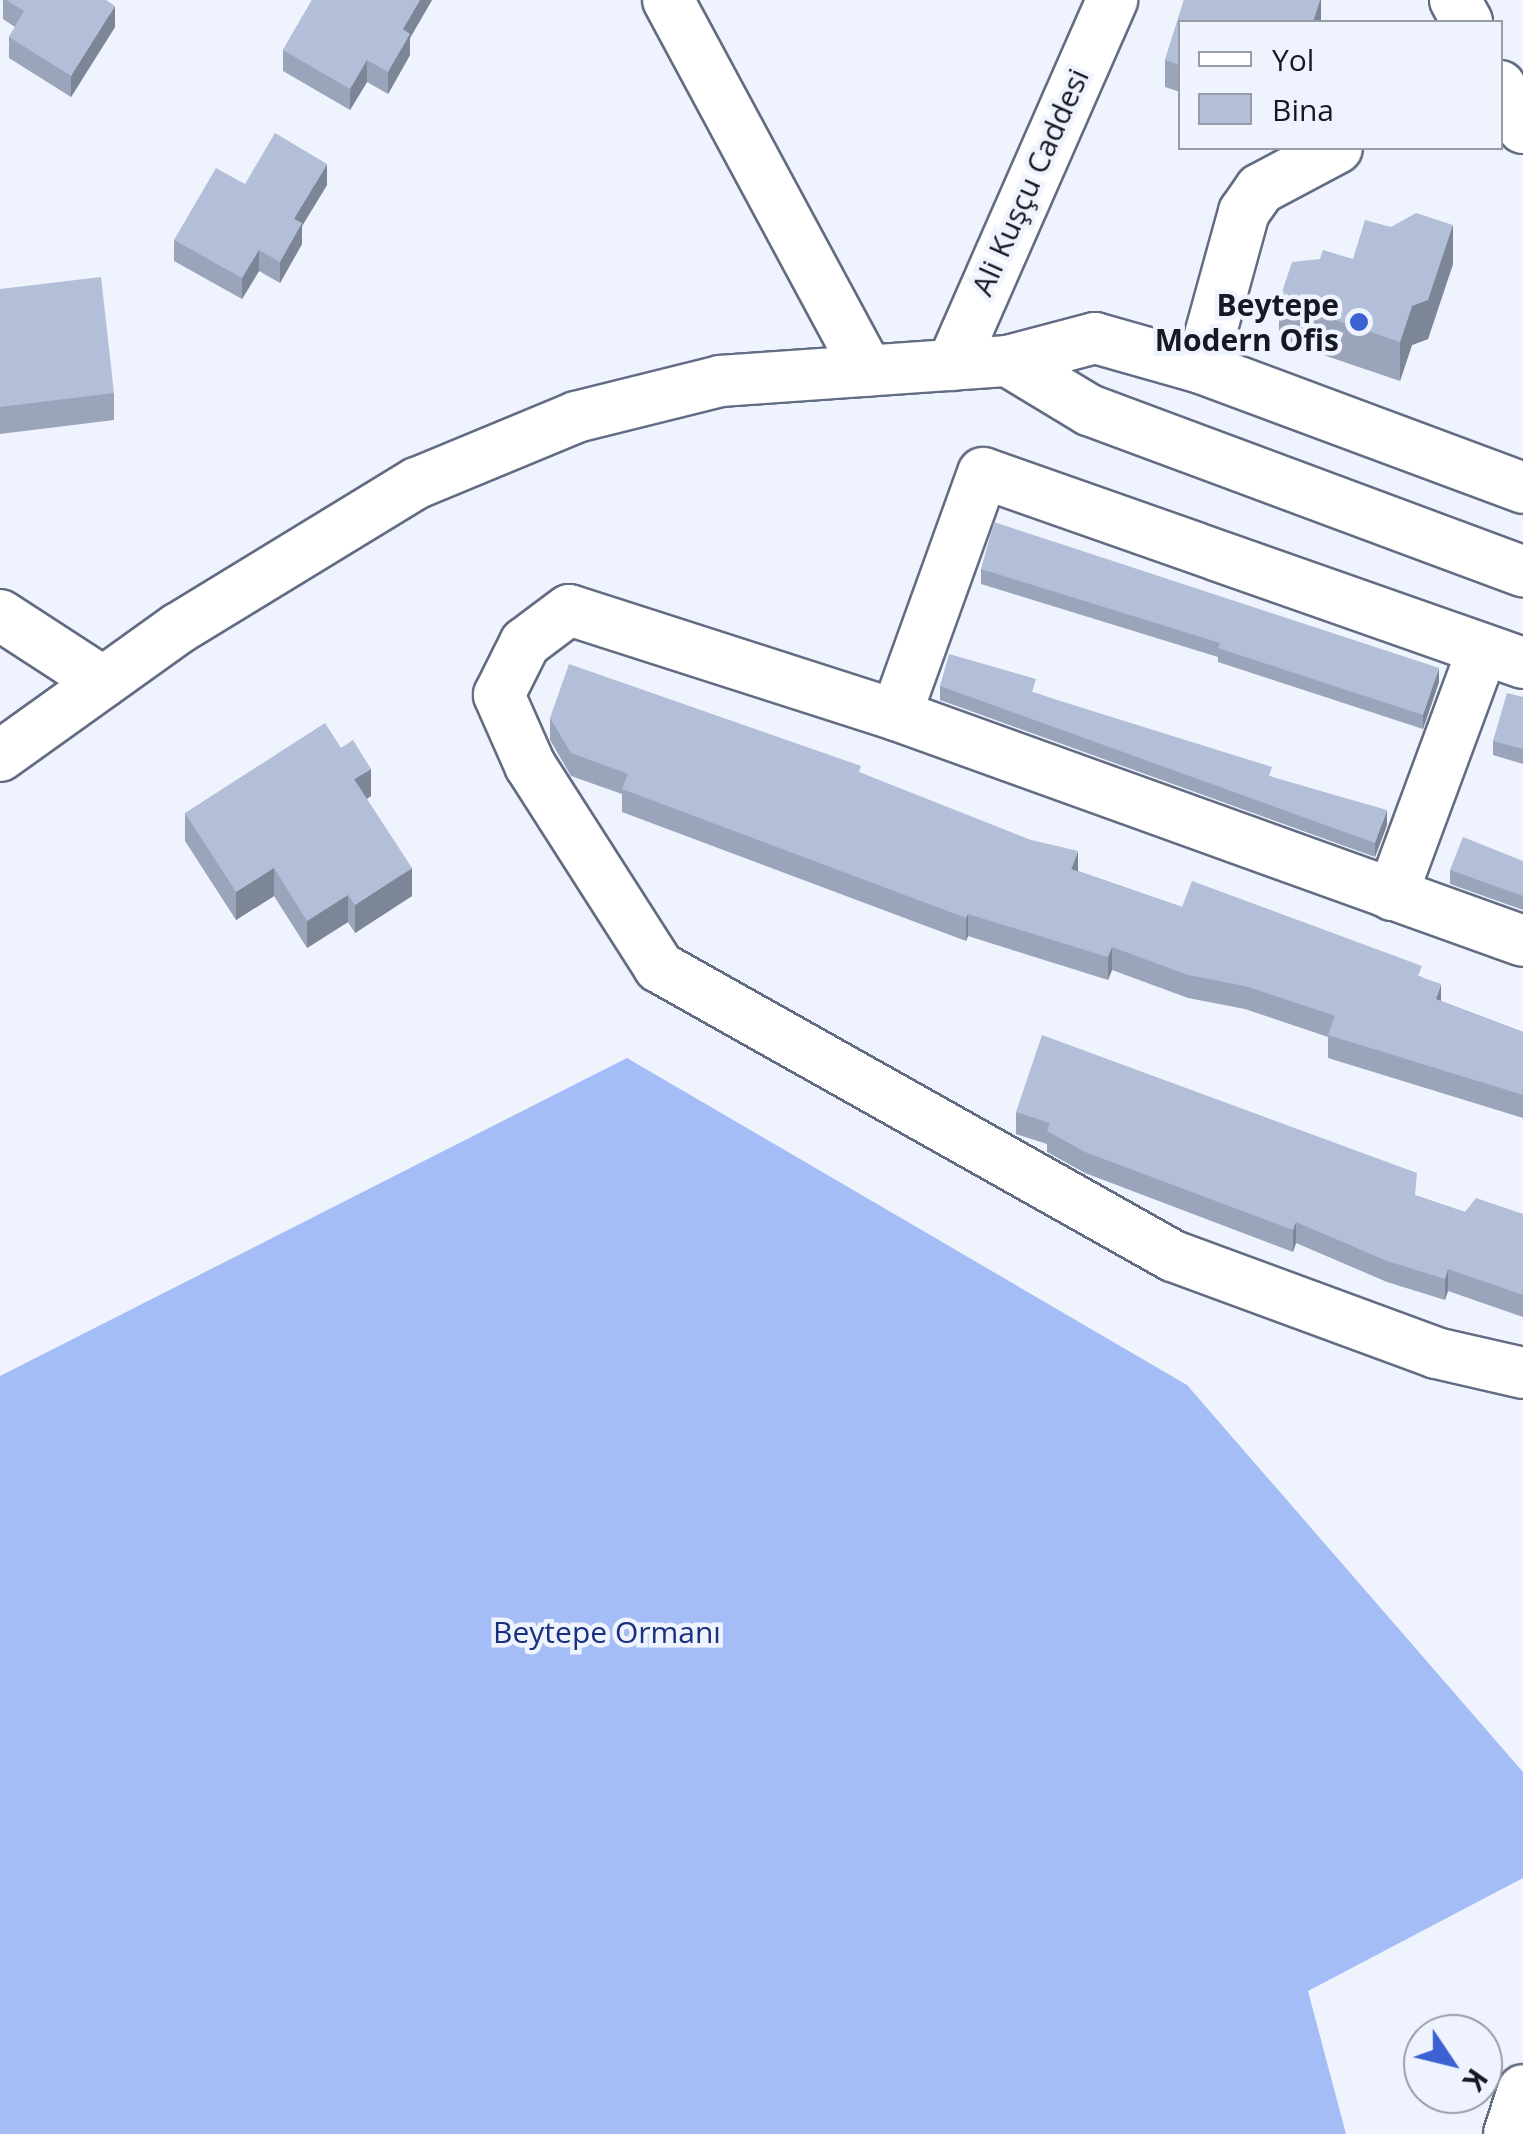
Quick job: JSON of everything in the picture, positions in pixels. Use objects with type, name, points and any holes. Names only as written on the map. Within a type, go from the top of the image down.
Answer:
[{"type":"street","points":[[668,0],[868,371]]},
{"type":"street","name":"Ali Kuşçu Caddesi","points":[[952,365],[1112,0]]},
{"type":"street","points":[[1503,91],[1523,128]]},
{"type":"street","points":[[1201,368],[1244,212],[1260,189],[1333,150]]},
{"type":"street","points":[[0,756],[179,628],[417,483],[576,418],[720,381],[1008,361],[1095,338],[1201,368],[1523,488]]},
{"type":"street","points":[[1008,361],[1089,410],[1523,571]]},
{"type":"street","points":[[896,715],[983,472],[1503,656],[1392,895]]},
{"type":"street","points":[[1523,941],[896,715],[569,610],[525,643],[499,694],[530,765],[659,967],[1173,1256],[1436,1353],[1523,1373]]},
{"type":"street","points":[[0,615],[103,682]]},
{"type":"street","points":[[1509,2134],[1523,2090]]},
{"type":"green space","name":"Beytepe Ormanı","points":[[627,1058],[1187,1385],[1523,1772],[1523,1878],[1308,1991],[1346,2134],[0,2134],[0,1376]]},
{"type":"building","points":[[6,0],[106,0],[115,6],[71,76],[9,37],[24,11]]},
{"type":"building","points":[[312,0],[420,0],[403,29],[410,34],[388,72],[367,60],[350,89],[283,50]]},
{"type":"building","points":[[1184,0],[1320,0],[1314,20],[1178,20],[1178,64],[1165,60]]},
{"type":"building","points":[[275,133],[327,164],[294,219],[302,223],[280,262],[259,250],[242,278],[174,240],[216,168],[245,184]]},
{"type":"building","points":[[1416,213],[1453,225],[1428,300],[1412,306],[1400,342],[1279,301],[1292,262],[1320,259],[1323,250],[1353,259],[1365,220],[1391,227]]},
{"type":"building","points":[[101,277],[114,393],[0,407],[0,289]]},
{"type":"building","points":[[994,522],[1439,668],[1423,715],[1218,648],[1220,643],[981,569]]},
{"type":"building","points":[[949,654],[1036,679],[1032,692],[1272,767],[1269,776],[1387,810],[1375,843],[940,686]]},
{"type":"building","points":[[569,664],[861,766],[859,772],[1031,840],[1078,851],[1071,869],[1182,907],[1192,881],[1422,966],[1418,976],[1441,984],[1436,999],[1523,1032],[1523,1095],[1328,1035],[1335,1016],[1245,986],[1188,975],[1112,947],[1108,957],[968,914],[966,918],[622,789],[628,774],[571,753],[550,718]]},
{"type":"building","points":[[1507,693],[1523,697],[1523,749],[1493,741]]},
{"type":"building","points":[[325,723],[341,748],[353,740],[371,769],[354,779],[412,868],[355,905],[348,895],[307,921],[274,868],[236,892],[185,813]]},
{"type":"building","points":[[1463,837],[1523,861],[1523,896],[1450,870]]},
{"type":"building","points":[[1042,1035],[1417,1173],[1415,1195],[1465,1212],[1476,1198],[1523,1214],[1523,1295],[1448,1269],[1445,1279],[1387,1261],[1296,1222],[1293,1230],[1085,1152],[1047,1131],[1050,1123],[1016,1112]]},
{"type":"place","name":"Beytepe Modern Ofis","points":[[1359,322]]}]
